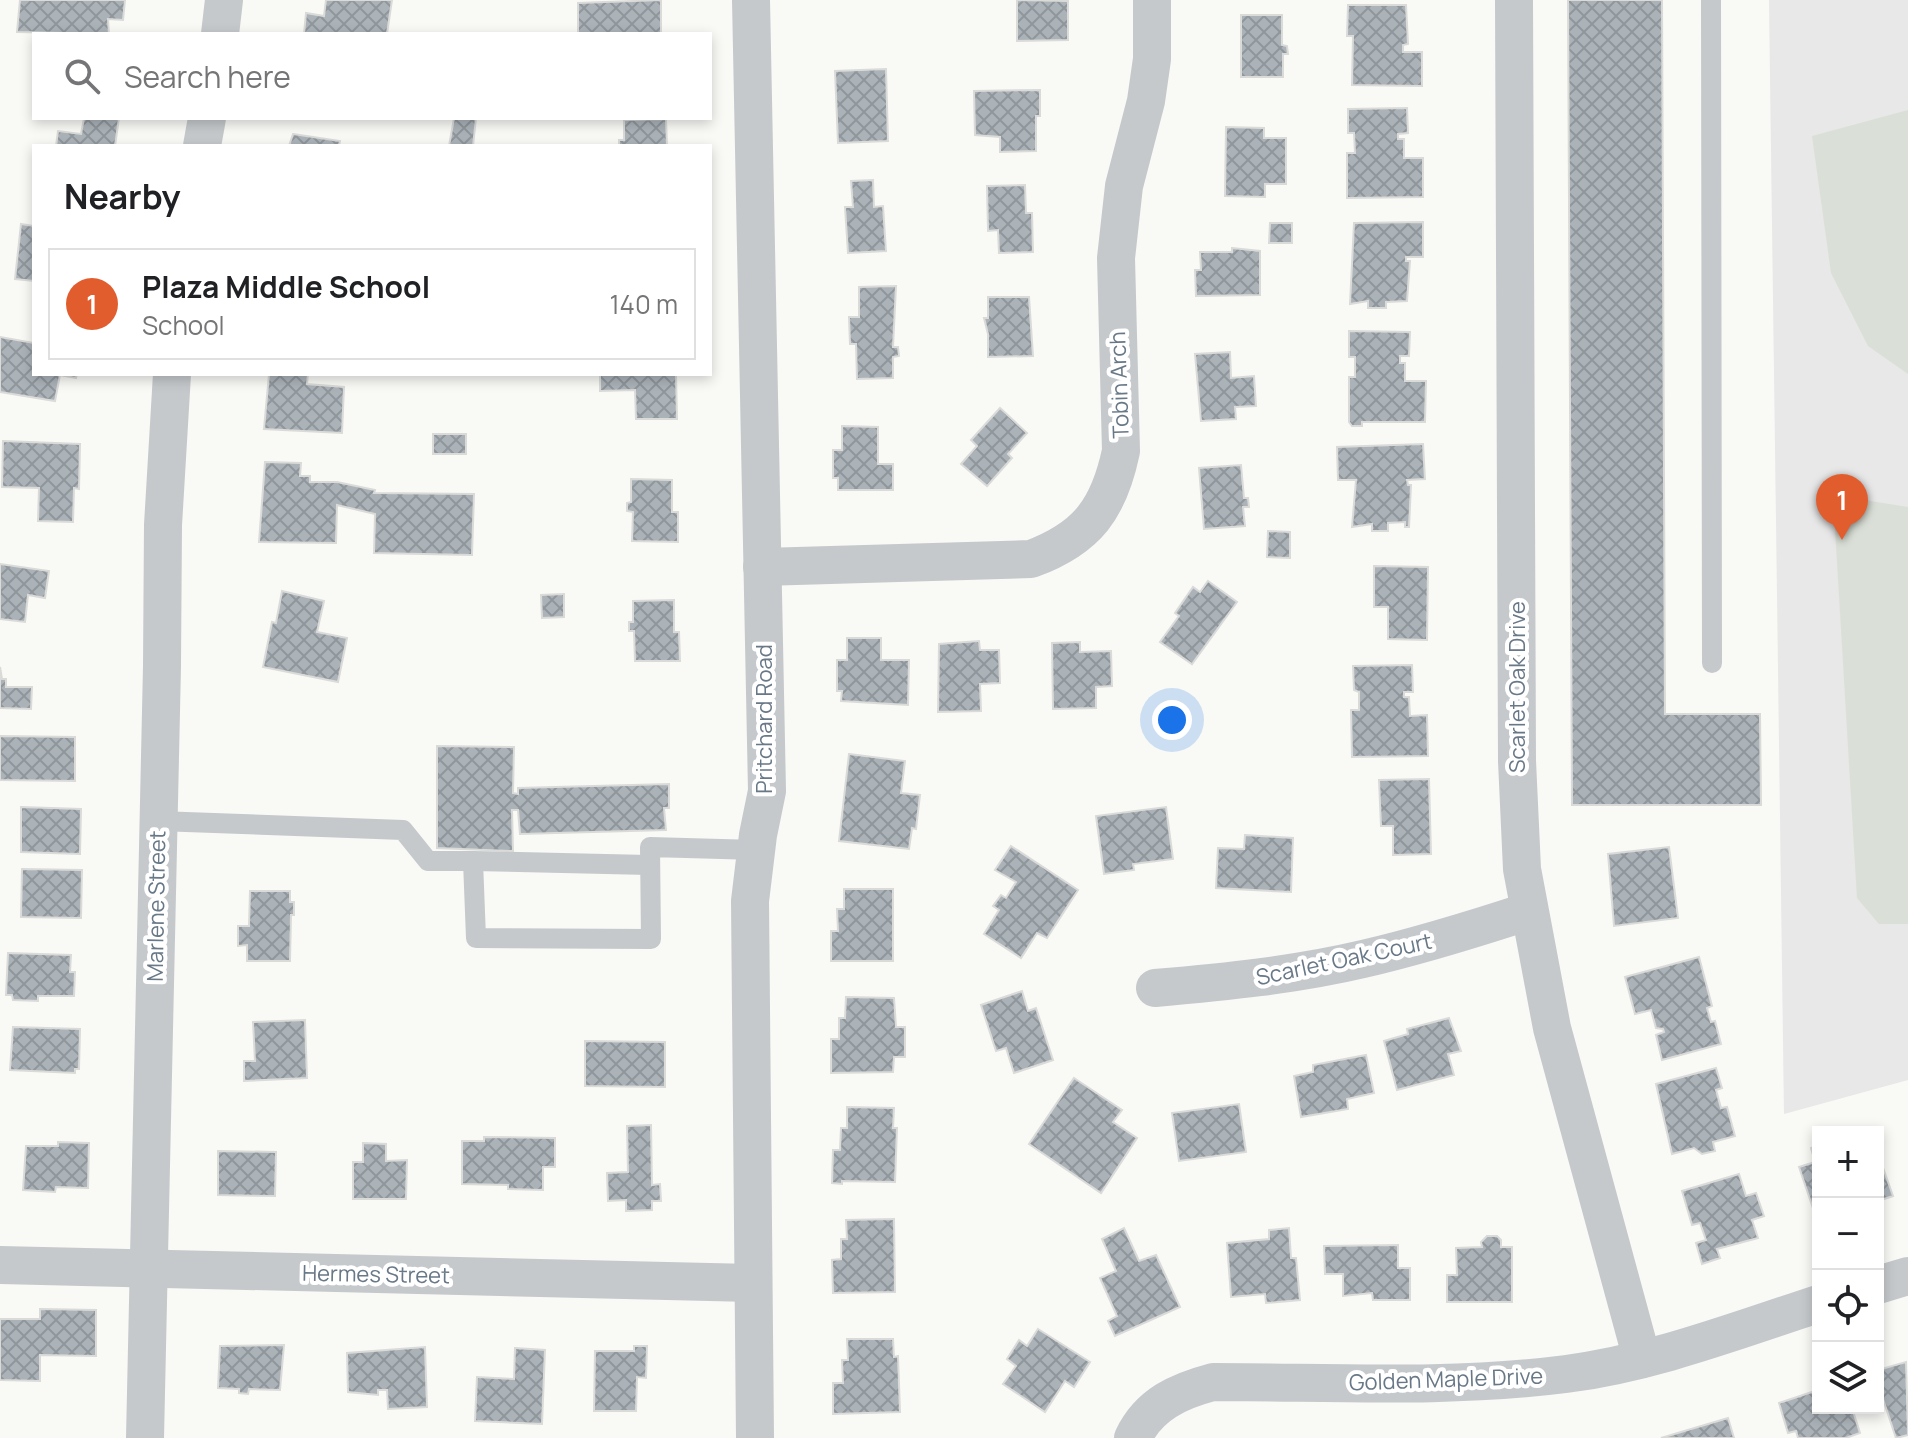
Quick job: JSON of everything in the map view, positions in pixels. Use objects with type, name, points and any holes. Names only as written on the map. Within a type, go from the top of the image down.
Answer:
[{"type":"street","points":[[220,32],[224,0]]},
{"type":"street","name":"Pritchard Road","points":[[751,0],[767,791],[750,901],[755,1438]]},
{"type":"street","name":"Tobin Arch","points":[[762,567],[1031,559],[1059,549],[1082,532],[1100,510],[1115,479],[1121,451],[1116,258],[1124,186],[1146,101],[1152,59],[1152,0]]},
{"type":"street","name":"Scarlet Oak Drive","points":[[1514,0],[1517,761],[1522,869],[1552,1028],[1642,1359]]},
{"type":"street","points":[[202,144],[207,120]]},
{"type":"street","name":"Marlene Street","points":[[145,1438],[163,525],[172,376]]},
{"type":"street","name":"Scarlet Oak Court","points":[[1155,988],[1240,980],[1361,960],[1456,936],[1529,911]]},
{"type":"street","name":"Hermes Street","points":[[0,1265],[752,1283]]},
{"type":"street","points":[[1884,1283],[1908,1276]]},
{"type":"street","name":"Golden Maple Drive","points":[[1133,1438],[1154,1410],[1172,1397],[1181,1391],[1213,1382],[1483,1382],[1568,1374],[1642,1359],[1812,1306]]},
{"type":"lane","points":[[1711,0],[1712,663]]},
{"type":"lane","points":[[158,821],[403,830],[428,861],[649,865]]},
{"type":"lane","points":[[473,861],[476,938],[651,939],[650,847],[757,850]]},
{"type":"shaded area","points":[[1769,0],[1908,0],[1908,1080],[1784,1114]]},
{"type":"shaded area","points":[[1908,110],[1908,374],[1868,346],[1831,273],[1812,136]]},
{"type":"shaded area","points":[[1833,495],[1908,507],[1908,924],[1879,924],[1857,898]]},
{"type":"building","points":[[20,0],[125,0],[123,20],[108,19],[109,32],[17,32]]},
{"type":"building","points":[[326,0],[392,0],[387,32],[304,32],[306,13],[324,16]]},
{"type":"building","points":[[661,0],[661,32],[578,32],[578,3]]},
{"type":"building","points":[[1017,0],[1068,1],[1068,40],[1017,41]]},
{"type":"building","points":[[1568,0],[1662,0],[1665,714],[1760,714],[1761,805],[1572,805]]},
{"type":"building","points":[[1348,5],[1406,5],[1408,44],[1403,45],[1403,52],[1422,52],[1422,86],[1352,85],[1353,36],[1347,36]]},
{"type":"building","points":[[1241,15],[1282,15],[1282,45],[1287,46],[1288,54],[1283,54],[1283,77],[1241,77]]},
{"type":"building","points":[[886,69],[888,141],[838,143],[835,71]]},
{"type":"building","points":[[1040,90],[1036,151],[1000,152],[1000,137],[975,135],[974,91]]},
{"type":"building","points":[[1407,108],[1408,133],[1398,134],[1398,139],[1404,139],[1404,158],[1423,158],[1423,197],[1347,198],[1347,153],[1355,153],[1354,133],[1348,133],[1348,109]]},
{"type":"building","points":[[84,120],[119,120],[115,144],[56,144],[58,131],[81,134]]},
{"type":"building","points":[[454,120],[476,120],[473,144],[449,144]]},
{"type":"building","points":[[624,120],[666,120],[667,144],[619,144],[619,140],[624,140]]},
{"type":"building","points":[[1226,127],[1264,128],[1264,138],[1286,138],[1286,184],[1265,184],[1265,197],[1225,196]]},
{"type":"building","points":[[293,134],[340,141],[339,144],[290,144]]},
{"type":"building","points":[[873,180],[874,207],[883,206],[886,251],[848,253],[845,207],[853,207],[851,181]]},
{"type":"building","points":[[1025,185],[1026,213],[1032,213],[1033,252],[999,253],[998,230],[988,231],[987,186]]},
{"type":"building","points":[[1423,222],[1423,257],[1406,257],[1406,261],[1410,261],[1407,301],[1386,302],[1386,308],[1368,308],[1368,301],[1350,304],[1354,223]]},
{"type":"building","points":[[1270,223],[1292,223],[1292,243],[1269,243]]},
{"type":"building","points":[[21,224],[32,226],[32,281],[15,279]]},
{"type":"building","points":[[1232,248],[1260,251],[1260,295],[1196,296],[1195,270],[1201,270],[1200,252],[1232,252]]},
{"type":"building","points":[[896,286],[893,347],[898,347],[899,356],[893,357],[893,378],[857,379],[856,344],[850,344],[849,317],[859,317],[859,287]]},
{"type":"building","points":[[988,297],[1029,297],[1033,356],[988,357],[984,318],[988,318]]},
{"type":"building","points":[[1349,331],[1410,332],[1409,356],[1400,356],[1400,363],[1405,363],[1405,381],[1426,381],[1425,422],[1362,422],[1362,426],[1352,426],[1349,422],[1349,377],[1355,377],[1355,357],[1349,357]]},
{"type":"building","points":[[0,337],[32,343],[32,376],[60,376],[55,401],[0,392]]},
{"type":"building","points":[[1230,352],[1231,378],[1254,376],[1256,406],[1235,407],[1236,419],[1201,421],[1195,354]]},
{"type":"building","points":[[269,376],[308,376],[307,384],[344,387],[342,433],[264,429]]},
{"type":"building","points":[[600,376],[676,376],[677,419],[636,419],[635,390],[600,391]]},
{"type":"building","points":[[1000,408],[1027,433],[1008,454],[1012,458],[987,486],[961,464],[977,446],[971,440]]},
{"type":"building","points":[[842,426],[878,427],[878,464],[893,464],[893,490],[838,490],[838,478],[833,478],[833,450],[842,450]]},
{"type":"building","points":[[433,434],[466,434],[466,454],[433,454]]},
{"type":"building","points":[[3,441],[80,444],[79,489],[74,488],[73,522],[38,521],[39,488],[2,487]]},
{"type":"building","points":[[1423,444],[1425,479],[1407,480],[1411,485],[1409,527],[1405,527],[1405,522],[1388,523],[1388,531],[1372,531],[1372,524],[1352,527],[1356,480],[1338,480],[1337,447]]},
{"type":"building","points":[[265,462],[301,463],[300,476],[310,476],[310,482],[337,482],[375,490],[374,493],[474,494],[472,555],[374,553],[375,514],[337,505],[336,543],[259,542]]},
{"type":"building","points":[[1241,465],[1244,498],[1248,498],[1249,507],[1243,507],[1245,526],[1204,529],[1199,468]]},
{"type":"building","points":[[631,479],[672,480],[672,512],[678,512],[678,542],[632,541],[633,512],[627,511],[627,503],[631,502]]},
{"type":"building","points":[[1268,531],[1290,532],[1290,558],[1267,557]]},
{"type":"building","points":[[0,564],[49,571],[45,598],[28,595],[25,622],[0,619]]},
{"type":"building","points":[[1374,566],[1428,567],[1427,640],[1388,639],[1388,607],[1374,607]]},
{"type":"building","points":[[1208,581],[1237,602],[1192,664],[1160,642],[1179,616],[1175,613],[1193,587],[1200,592]]},
{"type":"building","points":[[282,591],[324,601],[317,632],[347,638],[338,682],[263,667]]},
{"type":"building","points":[[564,594],[564,617],[542,618],[541,595]]},
{"type":"building","points":[[674,600],[674,632],[679,632],[680,661],[635,661],[634,631],[629,631],[629,622],[633,622],[633,601]]},
{"type":"building","points":[[847,638],[881,638],[881,660],[909,660],[908,705],[841,701],[842,691],[837,691],[837,660],[847,660]]},
{"type":"building","points":[[979,641],[980,650],[999,650],[1000,683],[980,684],[981,711],[938,712],[939,644]]},
{"type":"building","points":[[1080,642],[1080,652],[1111,651],[1112,686],[1096,687],[1096,708],[1053,709],[1052,643]]},
{"type":"building","points":[[1412,665],[1413,692],[1404,692],[1404,697],[1409,697],[1410,716],[1427,715],[1428,756],[1352,757],[1351,710],[1359,710],[1359,692],[1354,690],[1353,666]]},
{"type":"building","points":[[0,667],[6,687],[32,687],[31,709],[0,708]]},
{"type":"building","points":[[0,736],[75,737],[75,781],[0,780]]},
{"type":"building","points":[[437,746],[514,747],[513,793],[518,794],[518,788],[669,784],[669,808],[664,808],[666,830],[520,834],[518,810],[512,810],[513,851],[437,848]]},
{"type":"building","points":[[849,754],[905,761],[901,793],[920,795],[916,829],[912,828],[909,849],[839,841]]},
{"type":"building","points":[[1429,779],[1431,854],[1393,855],[1393,826],[1381,826],[1379,780]]},
{"type":"building","points":[[21,807],[81,809],[80,854],[21,852]]},
{"type":"building","points":[[1166,807],[1173,859],[1133,864],[1134,870],[1104,874],[1096,816]]},
{"type":"building","points":[[1245,835],[1293,838],[1291,892],[1216,888],[1218,848],[1244,849]]},
{"type":"building","points":[[1011,846],[1078,890],[1047,938],[1037,933],[1021,958],[984,934],[999,910],[993,906],[1001,895],[1006,898],[1016,882],[995,870]]},
{"type":"building","points":[[1669,847],[1678,918],[1614,926],[1608,854]]},
{"type":"building","points":[[22,869],[82,870],[81,918],[21,917]]},
{"type":"building","points":[[844,889],[893,889],[893,961],[831,961],[831,931],[838,931],[837,909],[844,909]]},
{"type":"building","points":[[250,891],[290,891],[294,915],[291,915],[290,961],[247,961],[247,945],[238,946],[238,926],[249,926]]},
{"type":"building","points":[[8,953],[71,955],[70,972],[75,972],[74,996],[38,996],[38,1001],[13,1000],[12,995],[6,995]]},
{"type":"building","points":[[1699,957],[1712,1006],[1707,1008],[1711,1022],[1715,1021],[1721,1044],[1662,1060],[1656,1035],[1664,1032],[1663,1029],[1656,1028],[1651,1010],[1635,1014],[1625,977]]},
{"type":"building","points":[[1022,991],[1028,1011],[1036,1008],[1053,1060],[1014,1073],[1006,1048],[996,1051],[981,1005]]},
{"type":"building","points":[[846,997],[894,998],[896,1027],[905,1027],[905,1057],[894,1057],[893,1072],[831,1073],[831,1039],[839,1039],[839,1018],[845,1018]]},
{"type":"building","points":[[1449,1018],[1461,1051],[1448,1054],[1454,1075],[1397,1090],[1384,1041],[1408,1034],[1407,1029]]},
{"type":"building","points":[[305,1020],[307,1078],[244,1081],[244,1061],[255,1061],[253,1022]]},
{"type":"building","points":[[13,1027],[80,1029],[79,1069],[75,1069],[75,1073],[10,1070]]},
{"type":"building","points":[[585,1041],[665,1042],[665,1087],[585,1086]]},
{"type":"building","points":[[1366,1055],[1374,1093],[1347,1099],[1348,1109],[1301,1117],[1294,1076],[1313,1072],[1313,1065]]},
{"type":"building","points":[[1716,1068],[1722,1088],[1716,1090],[1721,1108],[1727,1107],[1735,1136],[1713,1142],[1715,1151],[1702,1154],[1694,1148],[1672,1154],[1656,1084]]},
{"type":"building","points":[[1074,1078],[1122,1110],[1113,1122],[1137,1138],[1101,1193],[1029,1144]]},
{"type":"building","points":[[1239,1104],[1246,1152],[1179,1161],[1172,1113]]},
{"type":"building","points":[[847,1107],[894,1108],[893,1128],[897,1128],[895,1182],[832,1183],[833,1150],[840,1150],[841,1128],[847,1128]]},
{"type":"building","points":[[651,1125],[652,1185],[660,1184],[661,1201],[652,1201],[652,1210],[626,1211],[626,1200],[608,1201],[607,1173],[628,1172],[627,1126]]},
{"type":"building","points":[[484,1137],[555,1138],[555,1167],[543,1167],[543,1190],[508,1189],[508,1185],[462,1184],[462,1141],[484,1141]]},
{"type":"building","points":[[58,1142],[89,1143],[88,1188],[56,1187],[55,1192],[23,1190],[26,1146],[58,1146]]},
{"type":"building","points":[[363,1143],[386,1144],[386,1161],[407,1160],[406,1199],[353,1199],[353,1162],[363,1162]]},
{"type":"building","points":[[218,1151],[276,1152],[275,1196],[218,1195]]},
{"type":"building","points":[[1812,1163],[1812,1205],[1799,1167]]},
{"type":"building","points":[[1884,1170],[1893,1196],[1884,1199]]},
{"type":"building","points":[[1739,1174],[1746,1196],[1756,1193],[1764,1216],[1752,1220],[1758,1238],[1717,1249],[1720,1258],[1702,1264],[1696,1243],[1706,1240],[1700,1223],[1692,1225],[1682,1191]]},
{"type":"building","points":[[894,1219],[895,1292],[833,1293],[832,1260],[841,1259],[841,1239],[847,1239],[846,1220]]},
{"type":"building","points":[[1124,1228],[1139,1261],[1156,1255],[1180,1307],[1115,1336],[1108,1321],[1117,1316],[1100,1278],[1116,1271],[1102,1239]]},
{"type":"building","points":[[1289,1228],[1291,1258],[1296,1258],[1300,1300],[1266,1303],[1265,1294],[1231,1297],[1227,1243],[1269,1239],[1269,1230]]},
{"type":"building","points":[[1487,1236],[1497,1236],[1501,1247],[1512,1247],[1512,1302],[1447,1302],[1447,1275],[1457,1275],[1456,1248],[1482,1247],[1481,1242]]},
{"type":"building","points":[[1398,1245],[1398,1268],[1410,1268],[1410,1300],[1373,1300],[1372,1293],[1343,1296],[1343,1274],[1325,1274],[1324,1246]]},
{"type":"building","points":[[40,1309],[96,1310],[96,1356],[40,1355],[40,1381],[0,1380],[0,1319],[40,1319]]},
{"type":"building","points":[[1038,1329],[1090,1362],[1074,1387],[1065,1381],[1045,1412],[1003,1384],[1016,1366],[1007,1359],[1019,1340],[1027,1346]]},
{"type":"building","points":[[847,1339],[893,1339],[894,1357],[898,1356],[900,1412],[833,1414],[833,1383],[843,1383],[842,1360],[848,1360]]},
{"type":"building","points":[[284,1345],[280,1390],[249,1389],[248,1394],[239,1393],[239,1389],[218,1388],[220,1346]]},
{"type":"building","points":[[634,1346],[647,1346],[646,1378],[637,1377],[636,1411],[594,1411],[595,1351],[634,1351]]},
{"type":"building","points":[[425,1347],[427,1407],[388,1409],[387,1390],[378,1390],[378,1395],[348,1392],[347,1353]]},
{"type":"building","points":[[515,1348],[545,1350],[542,1424],[475,1421],[477,1377],[514,1379]]},
{"type":"building","points":[[1906,1362],[1908,1435],[1896,1438],[1884,1402],[1884,1368]]},
{"type":"building","points":[[1812,1392],[1812,1414],[1854,1414],[1860,1433],[1846,1438],[1798,1438],[1796,1431],[1788,1433],[1779,1403]]},
{"type":"building","points":[[1728,1418],[1734,1438],[1661,1438]]},
{"type":"place","name":"Plaza Middle School","points":[[1842,540]]}]
